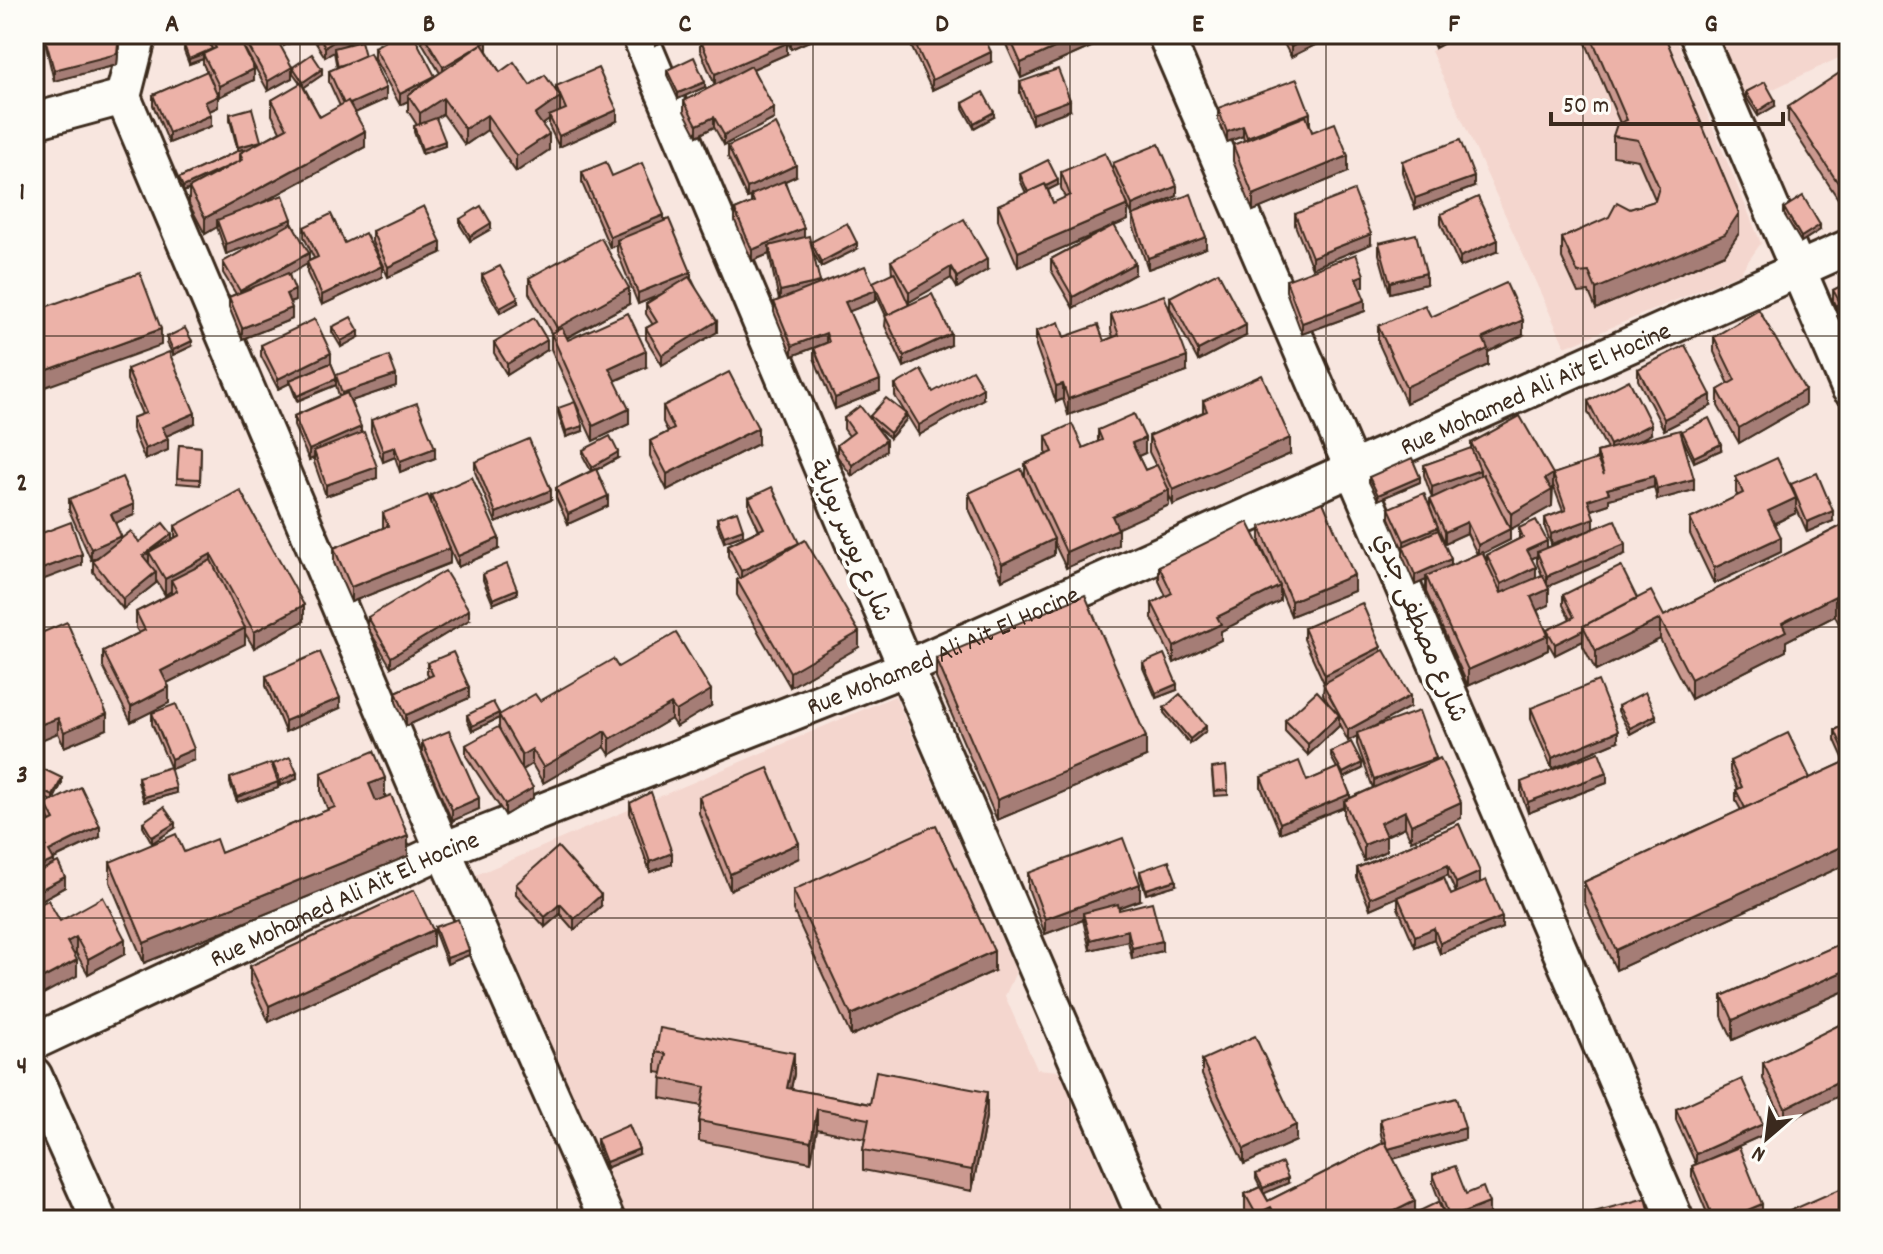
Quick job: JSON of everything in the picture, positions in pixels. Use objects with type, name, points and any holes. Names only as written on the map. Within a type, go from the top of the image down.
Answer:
[{"type":"street","points":[[139,34],[123,97],[443,850],[607,1220]]},
{"type":"street","name":"شارع يوسر بوباية","points":[[639,34],[906,668],[1146,1220]]},
{"type":"street","name":"شارع مصطفى جدي","points":[[1165,34],[1676,1220]]},
{"type":"street","points":[[1697,34],[1849,388]]},
{"type":"street","points":[[35,121],[123,97]]},
{"type":"street","name":"Rue Mohamed Ali Ait El Hocine","points":[[34,1042],[443,850],[906,668],[1849,247]]},
{"type":"street","points":[[34,1075],[99,1220]]},
{"type":"shaded area","points":[[1462,34],[1674,34],[1761,243],[1740,273],[1565,347],[1431,51]]},
{"type":"shaded area","points":[[1714,34],[1849,34],[1849,53],[1744,103]]},
{"type":"shaded area","points":[[895,696],[1016,972],[1005,996],[1037,1069],[1060,1071],[1123,1220],[626,1220],[476,875]]},
{"type":"building","points":[[44,34],[119,34],[117,54],[54,70]]},
{"type":"building","points":[[209,34],[237,34],[254,69],[219,86],[203,54],[216,48]]},
{"type":"building","points":[[242,34],[274,34],[292,67],[268,81]]},
{"type":"building","points":[[280,34],[296,34],[284,40]]},
{"type":"building","points":[[317,34],[346,34],[325,47]]},
{"type":"building","points":[[398,34],[413,34],[435,76],[400,94],[374,47]]},
{"type":"building","points":[[423,34],[482,34],[487,41],[443,67]]},
{"type":"building","points":[[712,34],[783,34],[787,43],[715,74],[700,39]]},
{"type":"building","points":[[919,34],[983,34],[991,52],[932,80],[912,37]]},
{"type":"building","points":[[1008,34],[1085,34],[1021,63]]},
{"type":"building","points":[[1284,34],[1316,34],[1291,47]]},
{"type":"building","points":[[1430,34],[1451,34],[1435,43]]},
{"type":"building","points":[[1590,34],[1664,34],[1739,213],[1725,234],[1596,289],[1589,272],[1578,273],[1562,238],[1609,217],[1617,202],[1630,209],[1655,201],[1659,187],[1638,140],[1613,136],[1617,124],[1627,120]]},
{"type":"building","points":[[207,37],[212,49],[189,59],[184,45]]},
{"type":"building","points":[[361,41],[365,56],[338,66],[334,48]]},
{"type":"building","points":[[482,44],[500,72],[514,62],[530,85],[545,75],[560,97],[535,115],[549,134],[516,156],[487,115],[465,129],[443,98],[420,113],[408,95]]},
{"type":"building","points":[[370,53],[386,88],[344,104],[329,71]]},
{"type":"building","points":[[312,54],[322,69],[303,82],[293,67]]},
{"type":"building","points":[[694,57],[705,82],[678,93],[667,70]]},
{"type":"building","points":[[751,66],[774,108],[724,135],[714,117],[697,125],[684,101]]},
{"type":"building","points":[[598,68],[617,110],[559,136],[549,116],[566,109],[556,86]]},
{"type":"building","points":[[1058,69],[1070,100],[1032,114],[1020,82]]},
{"type":"building","points":[[207,71],[218,96],[205,102],[211,115],[169,133],[153,95]]},
{"type":"building","points":[[1841,72],[1849,85],[1849,198],[1788,107]]},
{"type":"building","points":[[1297,79],[1310,113],[1247,137],[1243,126],[1227,132],[1218,108]]},
{"type":"building","points":[[1765,82],[1775,100],[1758,111],[1746,92]]},
{"type":"building","points":[[301,83],[320,117],[348,101],[365,131],[205,218],[189,188],[243,159],[240,153],[287,128],[272,100]]},
{"type":"building","points":[[983,92],[994,112],[974,123],[963,103]]},
{"type":"building","points":[[252,108],[261,141],[238,147],[230,114]]},
{"type":"building","points":[[1306,116],[1312,132],[1335,123],[1348,156],[1253,195],[1233,145]]},
{"type":"building","points":[[436,118],[445,141],[422,149],[414,126]]},
{"type":"building","points":[[776,124],[796,165],[747,188],[728,146]]},
{"type":"building","points":[[1460,140],[1474,177],[1415,198],[1402,161]]},
{"type":"building","points":[[1159,144],[1177,186],[1132,205],[1113,163]]},
{"type":"building","points":[[242,149],[240,161],[183,187],[179,178]]},
{"type":"building","points":[[1105,153],[1128,205],[1018,252],[998,205],[1045,184],[1053,203],[1070,195],[1061,172]]},
{"type":"building","points":[[1048,160],[1058,180],[1028,192],[1020,174]]},
{"type":"building","points":[[606,162],[612,176],[642,163],[664,215],[610,237],[582,172]]},
{"type":"building","points":[[784,181],[804,228],[752,250],[735,210],[754,202],[751,195]]},
{"type":"building","points":[[1354,191],[1371,234],[1312,257],[1295,214]]},
{"type":"building","points":[[1191,194],[1206,237],[1148,258],[1133,215]]},
{"type":"building","points":[[283,195],[292,219],[226,244],[217,220]]},
{"type":"building","points":[[1803,196],[1820,225],[1801,237],[1784,208]]},
{"type":"building","points":[[1478,197],[1498,240],[1460,257],[1441,214]]},
{"type":"building","points":[[424,206],[441,242],[388,267],[372,231]]},
{"type":"building","points":[[481,206],[491,223],[470,236],[460,219]]},
{"type":"building","points":[[331,214],[345,243],[365,233],[382,266],[322,295],[307,262],[318,257],[304,227]]},
{"type":"building","points":[[669,219],[691,272],[638,293],[617,240]]},
{"type":"building","points":[[964,219],[987,259],[957,277],[951,267],[909,292],[891,261]]},
{"type":"building","points":[[292,223],[309,253],[240,291],[223,262]]},
{"type":"building","points":[[847,223],[857,243],[821,262],[811,242]]},
{"type":"building","points":[[1114,225],[1135,263],[1073,297],[1051,259]]},
{"type":"building","points":[[1416,234],[1426,273],[1390,282],[1379,243]]},
{"type":"building","points":[[809,236],[820,282],[780,291],[769,246]]},
{"type":"building","points":[[601,238],[629,288],[557,328],[529,278]]},
{"type":"building","points":[[1356,254],[1364,275],[1356,278],[1365,300],[1302,323],[1286,280]]},
{"type":"building","points":[[500,266],[518,298],[500,308],[482,275]]},
{"type":"building","points":[[865,266],[876,290],[845,302],[880,380],[835,398],[814,348],[829,342],[826,333],[792,346],[774,302]]},
{"type":"building","points":[[894,272],[909,305],[888,315],[873,282]]},
{"type":"building","points":[[1218,272],[1246,325],[1198,350],[1170,297]]},
{"type":"building","points":[[140,273],[161,329],[34,375],[34,311]]},
{"type":"building","points":[[288,273],[295,290],[286,294],[292,308],[242,328],[229,297]]},
{"type":"building","points":[[689,277],[717,321],[662,355],[646,328],[657,322],[646,304]]},
{"type":"building","points":[[1849,282],[1849,328],[1833,290]]},
{"type":"building","points":[[1506,283],[1523,320],[1483,338],[1488,349],[1406,387],[1378,326],[1425,305],[1431,317]]},
{"type":"building","points":[[932,294],[951,334],[904,356],[885,316]]},
{"type":"building","points":[[1164,295],[1187,357],[1068,399],[1063,384],[1056,386],[1036,331],[1059,322],[1064,337],[1098,325],[1104,341],[1119,335],[1111,314]]},
{"type":"building","points":[[1759,310],[1805,390],[1739,428],[1718,390],[1735,380],[1714,337]]},
{"type":"building","points":[[628,313],[646,351],[609,368],[629,409],[593,426],[551,333],[562,328],[568,340]]},
{"type":"building","points":[[351,317],[359,331],[341,341],[332,327]]},
{"type":"building","points":[[534,318],[547,340],[507,364],[494,343]]},
{"type":"building","points":[[315,319],[331,353],[278,379],[261,345]]},
{"type":"building","points":[[185,328],[192,341],[173,350],[167,337]]},
{"type":"building","points":[[1685,345],[1711,395],[1664,419],[1638,369]]},
{"type":"building","points":[[169,352],[195,413],[162,427],[168,439],[145,449],[132,418],[146,413],[127,369]]},
{"type":"building","points":[[389,356],[396,375],[342,393],[336,375]]},
{"type":"building","points":[[331,363],[336,379],[297,396],[290,380]]},
{"type":"building","points":[[921,370],[933,392],[972,370],[983,388],[919,425],[895,385]]},
{"type":"building","points":[[729,372],[758,428],[667,474],[650,441],[674,429],[663,406]]},
{"type":"building","points":[[1262,375],[1290,438],[1173,490],[1149,436],[1207,411],[1203,401]]},
{"type":"building","points":[[1629,380],[1651,424],[1610,445],[1588,401]]},
{"type":"building","points":[[347,393],[361,427],[309,450],[294,416]]},
{"type":"building","points":[[886,398],[906,414],[890,433],[870,416]]},
{"type":"building","points":[[575,402],[583,426],[566,431],[558,408]]},
{"type":"building","points":[[417,403],[435,448],[400,461],[395,447],[383,451],[371,420]]},
{"type":"building","points":[[860,406],[886,440],[852,465],[837,445],[854,432],[844,418]]},
{"type":"building","points":[[1134,414],[1145,438],[1132,443],[1145,470],[1157,465],[1169,490],[1112,516],[1118,529],[1066,552],[1025,464],[1053,452],[1046,436],[1072,424],[1083,448],[1102,440],[1098,430]]},
{"type":"building","points":[[1520,416],[1553,474],[1545,479],[1552,490],[1511,514],[1471,443]]},
{"type":"building","points":[[1709,418],[1721,444],[1694,457],[1682,431]]},
{"type":"building","points":[[1680,430],[1694,479],[1657,489],[1654,476],[1607,489],[1609,493],[1588,500],[1594,518],[1551,534],[1545,518],[1566,510],[1553,474],[1597,459],[1604,475],[1597,452]]},
{"type":"building","points":[[364,432],[377,467],[326,485],[314,451]]},
{"type":"building","points":[[610,436],[618,452],[592,467],[583,450]]},
{"type":"building","points":[[529,439],[551,490],[496,513],[475,462]]},
{"type":"building","points":[[179,445],[201,447],[200,479],[177,478]]},
{"type":"building","points":[[1471,448],[1480,470],[1432,487],[1424,465]]},
{"type":"building","points":[[1412,458],[1420,477],[1378,495],[1369,477]]},
{"type":"building","points":[[1777,458],[1796,498],[1768,511],[1781,537],[1714,568],[1690,519],[1743,493],[1736,477]]},
{"type":"building","points":[[596,469],[608,496],[568,514],[556,488]]},
{"type":"building","points":[[1021,469],[1054,539],[1002,564],[969,493]]},
{"type":"building","points":[[1817,473],[1833,511],[1807,522],[1791,484]]},
{"type":"building","points":[[1483,474],[1510,529],[1478,545],[1467,522],[1445,532],[1430,499]]},
{"type":"building","points":[[122,477],[134,504],[111,514],[121,536],[91,549],[69,499]]},
{"type":"building","points":[[472,477],[499,538],[458,556],[431,495]]},
{"type":"building","points":[[772,487],[799,543],[741,571],[728,545],[764,528],[749,498]]},
{"type":"building","points":[[240,490],[304,605],[254,632],[211,554],[165,579],[149,552],[180,535],[175,526]]},
{"type":"building","points":[[1424,493],[1438,527],[1404,541],[1389,508]]},
{"type":"building","points":[[428,495],[450,548],[351,587],[334,548],[388,526],[383,513]]},
{"type":"building","points":[[1323,502],[1354,575],[1291,601],[1260,527]]},
{"type":"building","points":[[737,511],[743,529],[724,536],[717,518]]},
{"type":"building","points":[[1536,520],[1547,541],[1527,550],[1536,567],[1501,584],[1487,555],[1523,537],[1519,528]]},
{"type":"building","points":[[1615,520],[1625,544],[1547,576],[1537,552]]},
{"type":"building","points":[[71,522],[82,554],[34,572],[34,536]]},
{"type":"building","points":[[1248,522],[1280,586],[1217,617],[1221,624],[1174,647],[1152,603],[1172,593],[1159,566]]},
{"type":"building","points":[[1849,522],[1848,622],[1835,596],[1782,623],[1786,631],[1691,679],[1660,619],[1596,651],[1583,626],[1651,591],[1664,616]]},
{"type":"building","points":[[163,523],[172,534],[143,556],[156,572],[123,599],[93,561],[131,531],[139,542]]},
{"type":"building","points":[[1438,530],[1451,559],[1415,575],[1403,546]]},
{"type":"building","points":[[805,540],[859,632],[790,672],[737,580]]},
{"type":"building","points":[[1482,552],[1501,593],[1543,575],[1549,589],[1531,597],[1548,635],[1468,670],[1426,576]]},
{"type":"building","points":[[211,560],[245,628],[161,671],[169,687],[131,707],[103,651],[145,630],[136,612],[177,591],[171,580]]},
{"type":"building","points":[[507,564],[517,589],[493,599],[483,574]]},
{"type":"building","points":[[1621,566],[1637,598],[1555,644],[1547,630],[1574,617],[1563,595]]},
{"type":"building","points":[[445,571],[469,610],[391,657],[368,617]]},
{"type":"building","points":[[1085,595],[1146,737],[997,800],[936,658]]},
{"type":"building","points":[[1362,603],[1381,647],[1325,675],[1304,628]]},
{"type":"building","points":[[67,622],[107,714],[64,732],[58,718],[34,727],[34,636]]},
{"type":"building","points":[[676,633],[711,690],[676,711],[671,704],[610,739],[605,731],[543,767],[532,749],[522,755],[499,715],[535,694],[540,701],[613,659],[618,667]]},
{"type":"building","points":[[1384,650],[1410,696],[1348,730],[1323,684]]},
{"type":"building","points":[[320,652],[340,698],[285,721],[266,676]]},
{"type":"building","points":[[453,652],[469,687],[406,715],[396,692],[433,675],[427,663]]},
{"type":"building","points":[[1164,654],[1177,684],[1156,693],[1143,663]]},
{"type":"building","points":[[1598,681],[1618,731],[1552,758],[1531,708]]},
{"type":"building","points":[[1317,691],[1339,715],[1308,744],[1285,720]]},
{"type":"building","points":[[1645,692],[1656,715],[1630,728],[1618,706]]},
{"type":"building","points":[[1180,694],[1206,726],[1190,739],[1164,708]]},
{"type":"building","points":[[493,702],[499,713],[472,726],[467,715]]},
{"type":"building","points":[[176,704],[194,749],[171,759],[152,713]]},
{"type":"building","points":[[1849,706],[1849,721],[1843,708]]},
{"type":"building","points":[[1419,711],[1436,758],[1374,780],[1357,733]]},
{"type":"building","points":[[1849,723],[1849,756],[1847,757],[1835,730]]},
{"type":"building","points":[[498,727],[533,788],[505,804],[466,745]]},
{"type":"building","points":[[449,731],[479,798],[452,810],[422,742]]},
{"type":"building","points":[[1788,733],[1810,778],[1745,808],[1736,790],[1742,787],[1730,761]]},
{"type":"building","points":[[1351,742],[1362,763],[1343,773],[1331,752]]},
{"type":"building","points":[[374,751],[385,778],[369,784],[376,801],[391,795],[408,836],[144,943],[110,862],[176,834],[184,852],[216,839],[221,853],[335,807],[321,773]]},
{"type":"building","points":[[1599,752],[1607,773],[1528,802],[1521,782]]},
{"type":"building","points":[[290,757],[297,773],[280,781],[273,764]]},
{"type":"building","points":[[1440,758],[1461,802],[1411,825],[1405,811],[1380,823],[1386,836],[1364,845],[1344,801]]},
{"type":"building","points":[[1849,760],[1849,843],[1616,950],[1584,882]]},
{"type":"building","points":[[1299,761],[1307,781],[1339,767],[1350,794],[1280,823],[1261,777]]},
{"type":"building","points":[[271,763],[278,782],[237,797],[230,778]]},
{"type":"building","points":[[35,765],[62,778],[53,796],[34,787]]},
{"type":"building","points":[[1226,766],[1228,790],[1214,791],[1212,768]]},
{"type":"building","points":[[170,767],[176,788],[144,797],[138,777]]},
{"type":"building","points":[[768,768],[799,843],[730,874],[699,797]]},
{"type":"building","points":[[81,787],[100,826],[49,851],[54,860],[34,869],[34,851],[46,846],[38,828],[54,820],[46,804]]},
{"type":"building","points":[[651,792],[672,853],[650,862],[630,803]]},
{"type":"building","points":[[164,807],[175,823],[152,837],[143,822]]},
{"type":"building","points":[[1459,824],[1480,872],[1456,883],[1448,865],[1370,898],[1357,868]]},
{"type":"building","points":[[936,825],[994,951],[851,1015],[793,890]]},
{"type":"building","points":[[1123,838],[1140,884],[1045,919],[1028,873]]},
{"type":"building","points":[[558,847],[601,895],[574,919],[560,904],[545,917],[516,884]]},
{"type":"building","points":[[1169,861],[1176,880],[1146,889],[1140,871]]},
{"type":"building","points":[[58,862],[65,877],[34,893],[34,874]]},
{"type":"building","points":[[1444,878],[1451,895],[1486,880],[1502,917],[1440,943],[1434,928],[1415,936],[1398,897]]},
{"type":"building","points":[[414,890],[433,930],[269,1006],[250,966]]},
{"type":"building","points":[[103,897],[125,939],[88,959],[76,937],[67,942],[77,960],[34,983],[34,907],[48,900],[60,921]]},
{"type":"building","points":[[1152,902],[1162,941],[1132,948],[1128,930],[1090,940],[1083,913],[1118,904],[1119,910]]},
{"type":"building","points":[[458,919],[469,950],[447,958],[435,927]]},
{"type":"building","points":[[1849,940],[1849,969],[1733,1020],[1722,996]]},
{"type":"building","points":[[1849,1020],[1849,1076],[1785,1108],[1763,1063]]},
{"type":"building","points":[[660,1028],[794,1053],[787,1088],[870,1104],[876,1071],[987,1092],[972,1170],[863,1150],[869,1119],[817,1109],[811,1142],[699,1121],[705,1087],[661,1078],[666,1054],[656,1052]]},
{"type":"building","points":[[1255,1036],[1296,1125],[1244,1149],[1202,1060]]},
{"type":"building","points":[[1742,1079],[1763,1124],[1696,1154],[1676,1109]]},
{"type":"building","points":[[1456,1098],[1465,1128],[1388,1149],[1380,1119]]},
{"type":"building","points":[[629,1125],[639,1149],[606,1162],[597,1139]]},
{"type":"building","points":[[1385,1142],[1415,1201],[1377,1220],[1278,1220],[1271,1207],[1256,1214],[1245,1194],[1260,1187],[1268,1201]]},
{"type":"building","points":[[1739,1147],[1762,1204],[1724,1220],[1714,1220],[1692,1166]]},
{"type":"building","points":[[1282,1163],[1288,1178],[1263,1188],[1256,1174]]},
{"type":"building","points":[[1455,1166],[1466,1194],[1483,1187],[1489,1203],[1450,1218],[1433,1174]]},
{"type":"building","points":[[1849,1185],[1849,1220],[1769,1220]]},
{"type":"building","points":[[34,1197],[45,1220],[34,1220]]},
{"type":"building","points":[[1646,1198],[1652,1220],[1580,1220],[1579,1216]]},
{"type":"building","points":[[1438,1202],[1447,1220],[1401,1220]]}]
